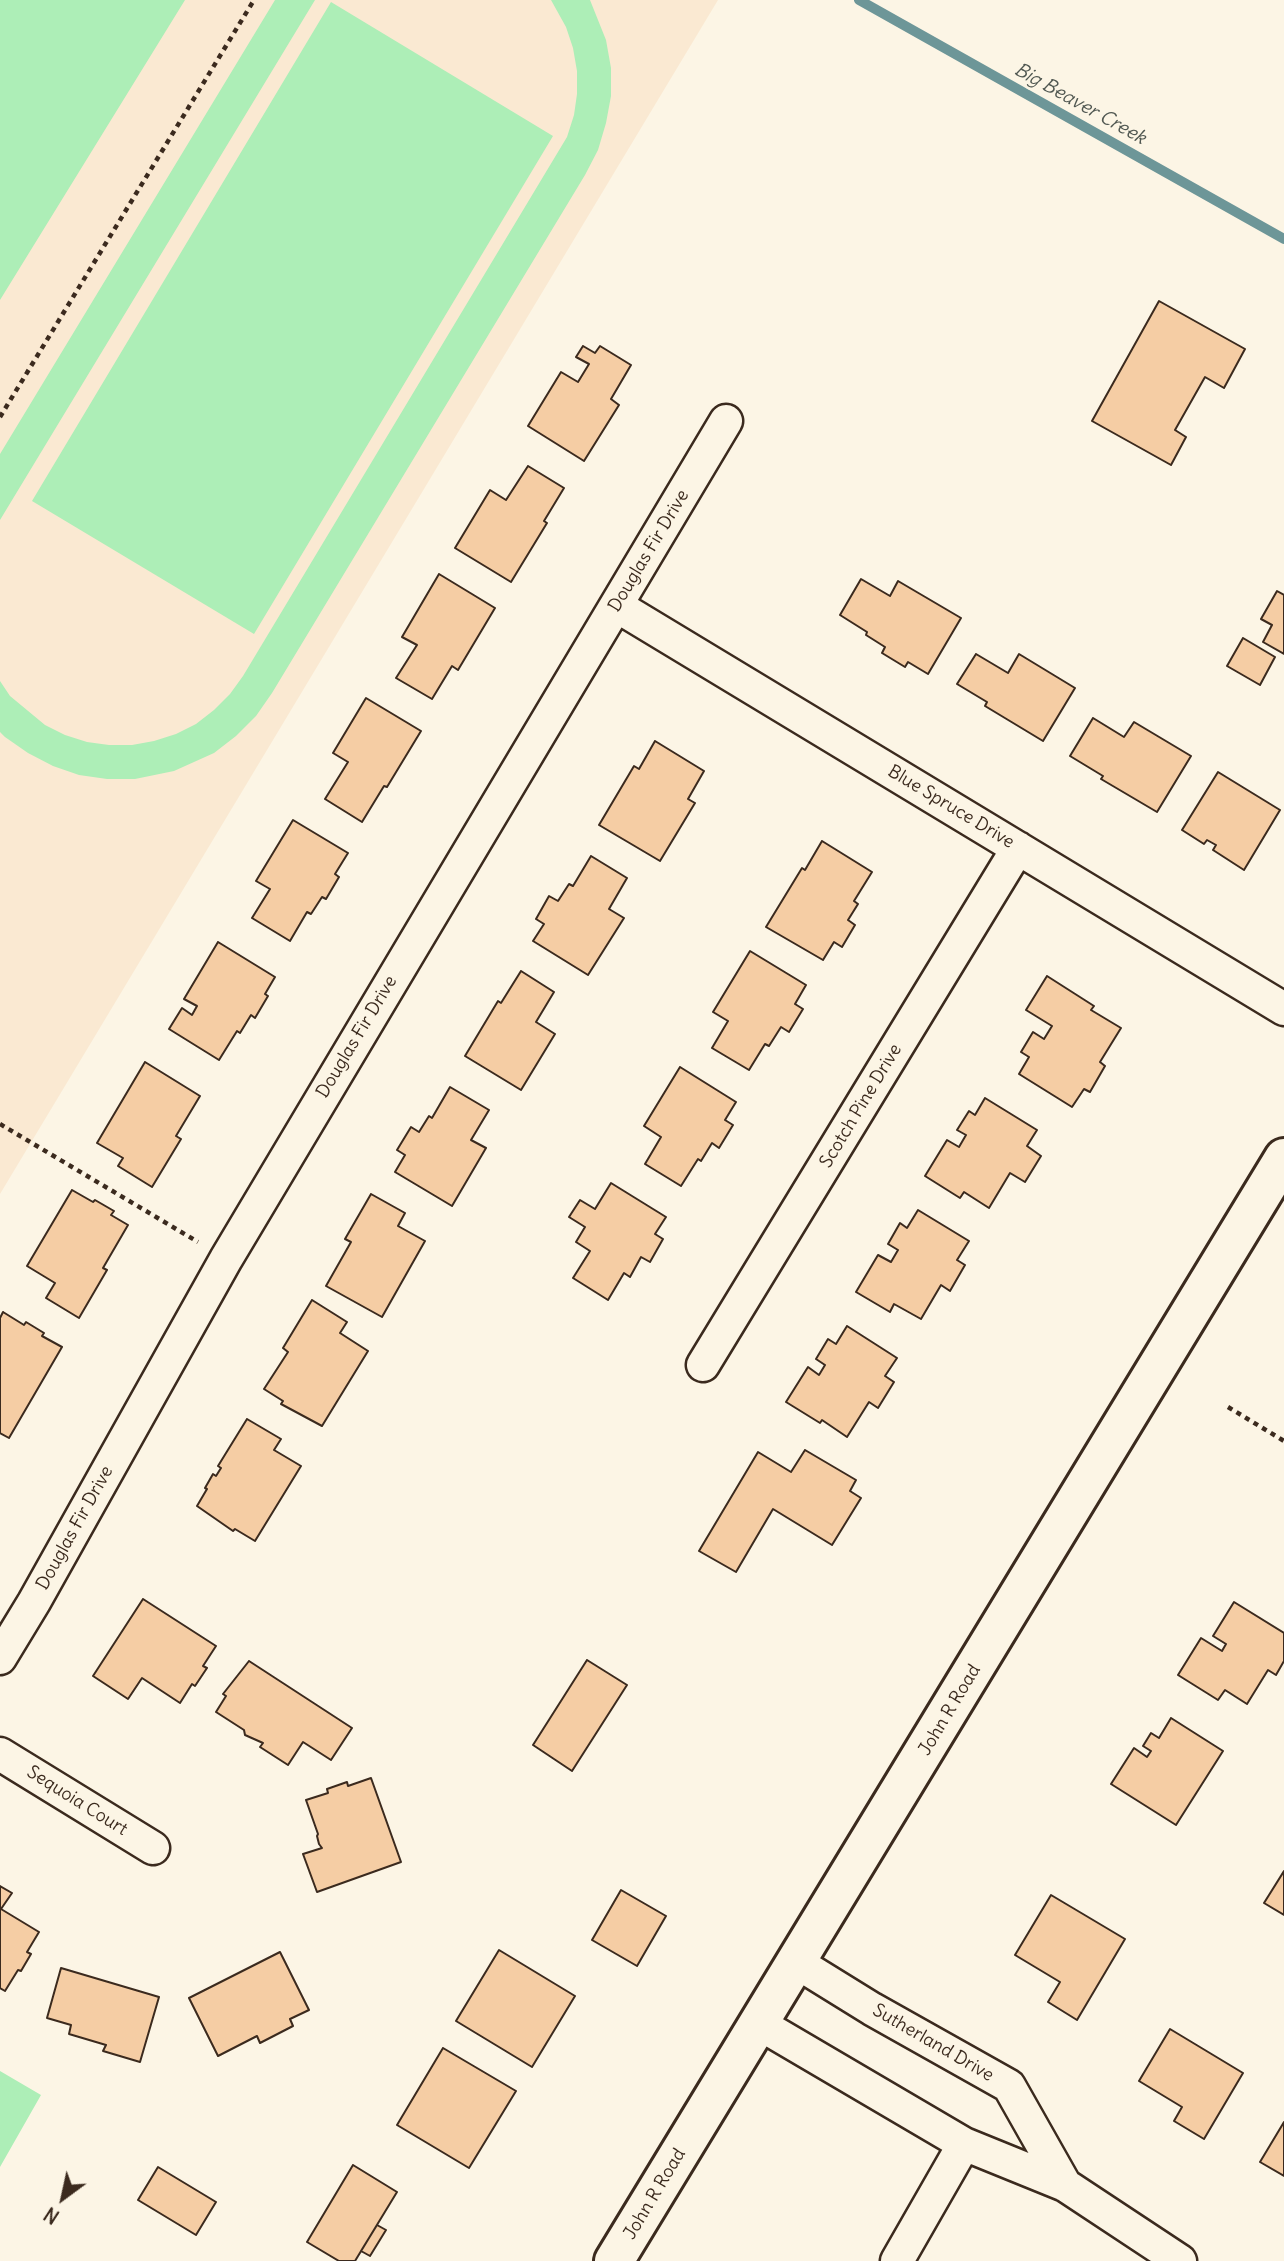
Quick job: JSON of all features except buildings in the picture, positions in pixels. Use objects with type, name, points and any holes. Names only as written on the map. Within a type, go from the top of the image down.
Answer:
[{"type":"main road","name":"John R Road","points":[[614,2261],[1284,1158]]},
{"type":"street","name":"Douglas Fir Drive","points":[[0,1658],[232,1247],[726,421]]},
{"type":"street","name":"Blue Spruce Drive","points":[[617,606],[1284,1009]]},
{"type":"street","name":"Scotch Pine Drive","points":[[703,1365],[1018,848]]},
{"type":"street","name":"Sequoia Court","points":[[0,1754],[153,1848]]},
{"type":"street","name":"Sutherland Drive","points":[[796,1962],[872,2009],[1009,2086],[1065,2185]]},
{"type":"street","name":"Sutherland Drive","points":[[758,2023],[964,2144],[1065,2185],[1180,2261]]},
{"type":"street","points":[[897,2261],[964,2144]]},
{"type":"path","points":[[0,417],[254,0]]},
{"type":"path","points":[[0,1124],[207,1248]]},
{"type":"path","points":[[1228,1407],[1284,1441]]},
{"type":"shaded area","points":[[0,0],[718,0],[0,1194]]},
{"type":"green space","points":[[0,0],[185,0],[0,300]]},
{"type":"green space","points":[[275,0],[315,0],[0,520],[0,454]]},
{"type":"green space","points":[[551,0],[590,0],[606,40],[611,68],[611,96],[598,150],[256,716],[214,753],[174,771],[135,779],[79,775],[53,766],[5,737],[0,732],[0,681],[10,696],[45,725],[87,742],[109,745],[132,745],[176,734],[196,724],[230,694],[567,137],[574,115],[577,71],[566,27]]},
{"type":"green space","points":[[331,2],[553,136],[254,634],[32,501]]},
{"type":"green space","points":[[0,2071],[41,2095],[0,2167]]},
{"type":"waterway","name":"Big Beaver Creek","points":[[859,0],[1284,239]]}]
